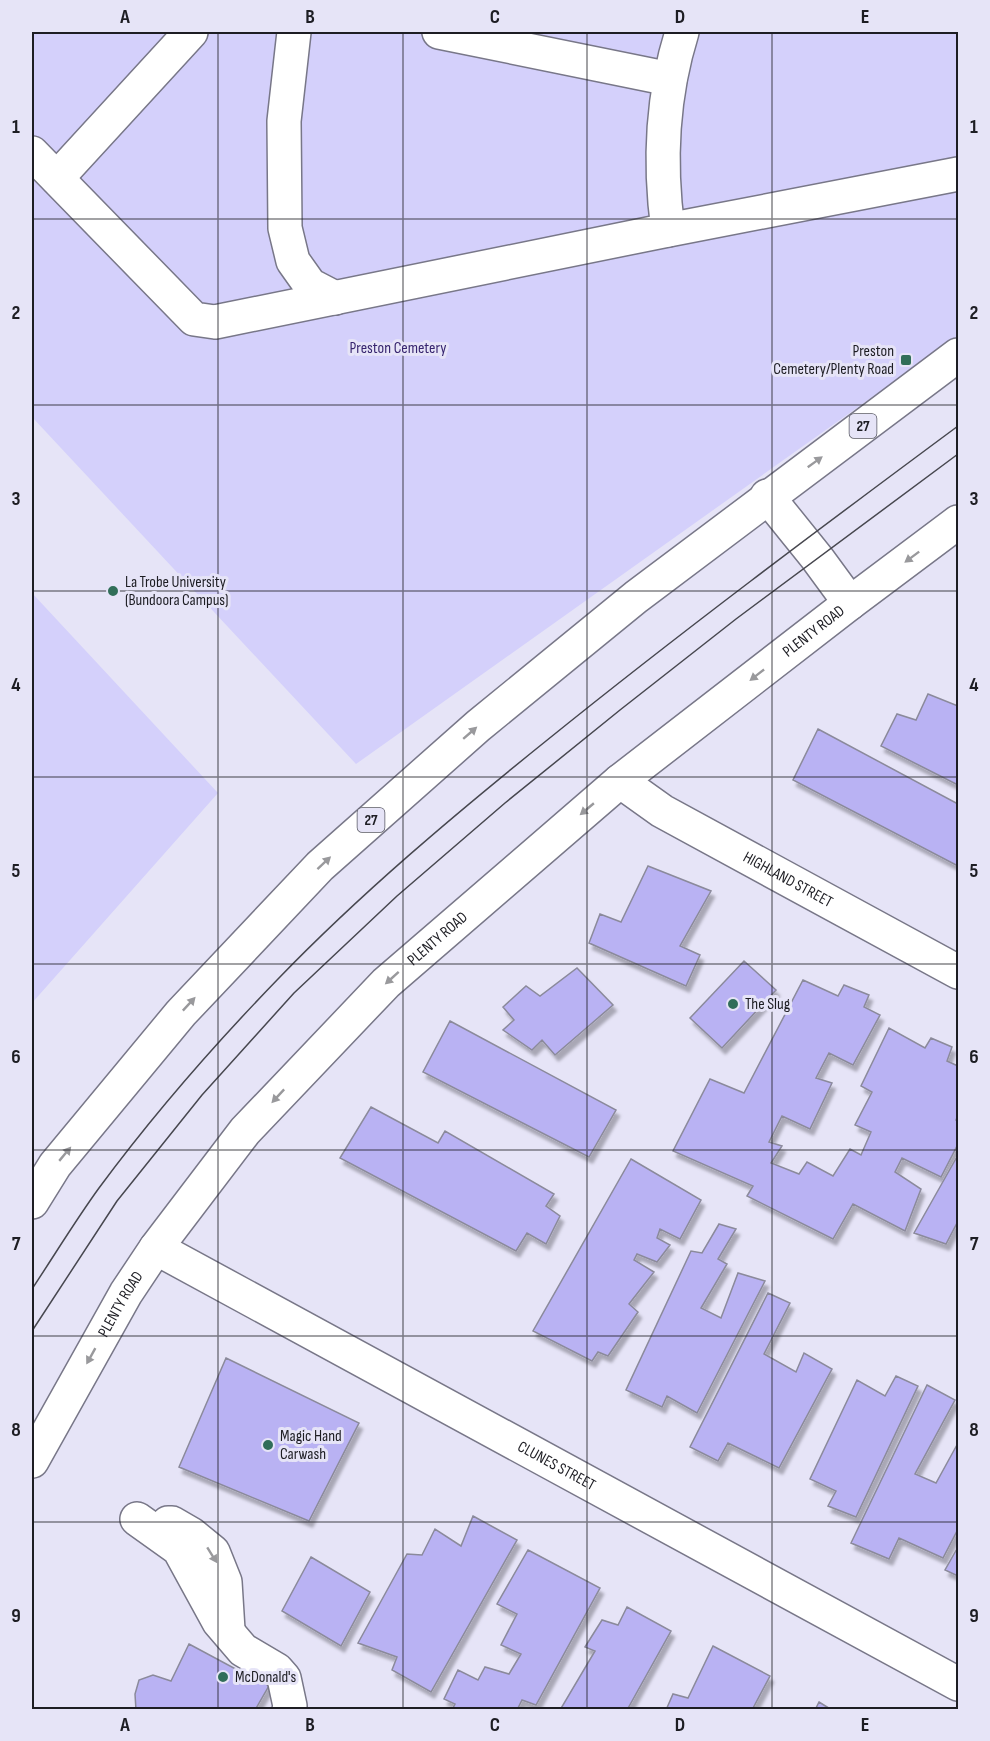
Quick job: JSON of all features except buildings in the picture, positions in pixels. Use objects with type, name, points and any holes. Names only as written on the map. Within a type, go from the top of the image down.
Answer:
[{"type":"main road","points":[[57,178],[191,32]]},
{"type":"main road","points":[[294,32],[284,121],[285,228],[293,261],[310,285],[336,298]]},
{"type":"main road","points":[[439,32],[670,79]]},
{"type":"main road","points":[[668,230],[663,193],[662,142],[670,79],[682,32]]},
{"type":"main road","points":[[32,153],[194,319],[215,322],[958,174]]},
{"type":"main road","name":"27","points":[[32,1202],[55,1165],[181,1013],[320,866],[478,726],[636,597],[958,355]]},
{"type":"main road","points":[[768,496],[818,558],[850,603]]},
{"type":"main road","name":"PLENTY ROAD","points":[[32,1461],[126,1293],[156,1248],[245,1131],[386,983],[620,781],[958,522]]},
{"type":"main road","name":"HIGHLAND STREET","points":[[620,781],[662,811],[958,972]]},
{"type":"main road","name":"CLUNES STREET","points":[[156,1248],[958,1684]]},
{"type":"main road","points":[[131,1518],[172,1523],[191,1534],[213,1552],[225,1582],[228,1632],[243,1650],[277,1670],[284,1678],[289,1710]]},
{"type":"green space","name":"Preston Cemetery","points":[[32,32],[958,32],[958,336],[356,764],[32,417]]},
{"type":"green space","points":[[32,593],[218,793],[32,1003]]},
{"type":"tram line","points":[[32,1289],[99,1188],[162,1107],[254,1004],[342,916],[442,826],[597,700],[750,581],[958,426]]},
{"type":"tram line","points":[[32,1331],[117,1201],[202,1095],[294,993],[397,896],[505,803],[736,619],[958,454]]},
{"type":"place","name":"Preston Cemetery/Plenty Road","points":[[906,360]]},
{"type":"place","name":"La Trobe University (Bundoora Campus)","points":[[113,591]]},
{"type":"place","name":"The Slug","points":[[733,1004]]},
{"type":"place","name":"Magic Hand Carwash","points":[[268,1445]]},
{"type":"place","name":"McDonald's","points":[[223,1677]]}]
